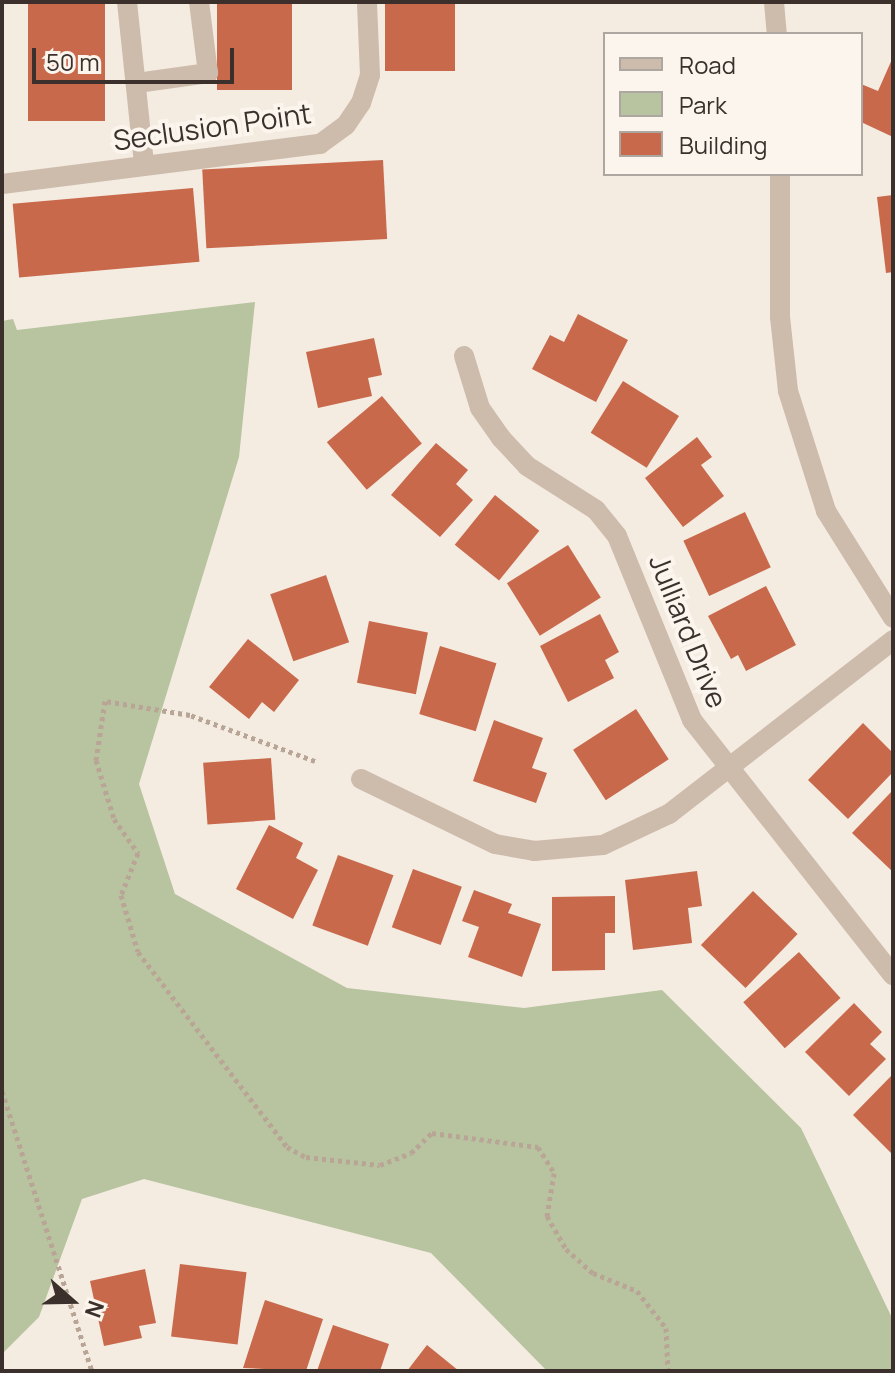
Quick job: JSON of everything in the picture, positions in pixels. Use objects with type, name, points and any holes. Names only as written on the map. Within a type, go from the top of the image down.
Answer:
[{"type":"street","points":[[127,2],[144,165]]},
{"type":"street","points":[[137,83],[208,73],[199,2]]},
{"type":"street","name":"Seclusion Point","points":[[2,184],[320,144],[346,125],[370,75],[367,2]]},
{"type":"street","points":[[774,2],[777,32]]},
{"type":"street","points":[[780,176],[780,317],[792,406],[826,511],[893,618]]},
{"type":"street","name":"Julliard Drive","points":[[464,356],[480,408],[501,438],[527,466],[596,510],[617,536],[636,572],[678,690],[728,768],[893,975]]},
{"type":"street","points":[[361,779],[495,844],[568,851],[642,830],[728,768],[893,640]]},
{"type":"path","points":[[315,761],[190,715],[105,701],[96,760],[114,819],[138,853],[121,895],[138,952],[287,1147],[306,1157],[380,1165],[411,1153],[432,1133],[538,1147],[554,1173],[547,1216],[559,1238],[593,1273],[637,1291],[666,1328],[668,1371]]},
{"type":"path","points":[[2,1091],[92,1371]]},
{"type":"green space","points":[[255,302],[239,457],[139,784],[175,894],[347,988],[524,1008],[662,990],[801,1128],[893,1320],[893,1371],[547,1371],[431,1253],[144,1179],[82,1199],[39,1317],[2,1354],[2,321],[13,319],[17,330]]},
{"type":"building","points":[[28,2],[105,2],[105,121],[28,121]]},
{"type":"building","points":[[217,2],[292,2],[292,90],[217,90]]},
{"type":"building","points":[[385,2],[455,2],[455,71],[385,71]]},
{"type":"building","points":[[893,57],[893,137],[863,123],[863,85],[878,91]]},
{"type":"building","points":[[383,160],[387,239],[206,248],[202,169]]},
{"type":"building","points":[[193,188],[199,262],[19,277],[13,204]]},
{"type":"building","points":[[893,195],[893,272],[886,273],[877,197]]},
{"type":"building","points":[[578,314],[628,340],[596,402],[532,369],[550,335],[564,342]]},
{"type":"building","points":[[374,338],[382,375],[368,378],[372,396],[318,408],[306,352]]},
{"type":"building","points":[[623,381],[679,416],[647,468],[591,433]]},
{"type":"building","points":[[382,396],[422,443],[367,490],[327,442]]},
{"type":"building","points":[[697,437],[712,457],[701,465],[724,496],[683,527],[645,478]]},
{"type":"building","points":[[436,443],[468,470],[456,484],[473,500],[440,537],[391,495]]},
{"type":"building","points":[[495,495],[539,531],[499,581],[455,545]]},
{"type":"building","points":[[745,512],[771,567],[709,596],[683,541]]},
{"type":"building","points":[[568,545],[601,598],[540,636],[507,583]]},
{"type":"building","points":[[326,575],[349,642],[293,661],[270,594]]},
{"type":"building","points":[[766,586],[796,645],[746,671],[738,655],[731,659],[708,616]]},
{"type":"building","points":[[600,614],[619,652],[605,660],[614,678],[568,702],[540,646]]},
{"type":"building","points":[[369,621],[428,632],[416,694],[357,683]]},
{"type":"building","points":[[248,639],[299,680],[274,712],[262,702],[249,719],[209,687]]},
{"type":"building","points":[[440,646],[496,663],[476,731],[419,714]]},
{"type":"building","points":[[636,709],[669,759],[606,800],[573,750]]},
{"type":"building","points":[[494,720],[543,738],[532,768],[547,773],[536,803],[473,781]]},
{"type":"building","points":[[863,723],[893,753],[893,772],[848,819],[808,780]]},
{"type":"building","points":[[271,758],[275,820],[207,825],[203,763]]},
{"type":"building","points":[[893,790],[893,872],[852,833]]},
{"type":"building","points":[[269,825],[303,843],[296,858],[318,870],[293,919],[236,889]]},
{"type":"building","points":[[338,855],[393,875],[368,946],[312,925]]},
{"type":"building","points":[[413,869],[462,887],[441,945],[392,927]]},
{"type":"building","points":[[697,871],[702,906],[688,908],[692,943],[633,950],[625,880]]},
{"type":"building","points":[[474,890],[512,904],[508,913],[541,924],[522,977],[468,957],[479,927],[462,921]]},
{"type":"building","points":[[753,891],[798,934],[745,988],[701,945]]},
{"type":"building","points":[[615,896],[615,933],[605,933],[605,970],[552,971],[552,897]]},
{"type":"building","points":[[799,952],[840,998],[785,1048],[743,1002]]},
{"type":"building","points":[[854,1003],[882,1032],[870,1044],[886,1059],[849,1096],[805,1052]]},
{"type":"building","points":[[893,1074],[893,1155],[853,1115]]},
{"type":"building","points":[[180,1264],[247,1272],[238,1345],[171,1336]]},
{"type":"building","points":[[145,1269],[156,1323],[139,1326],[142,1338],[104,1346],[90,1281]]},
{"type":"building","points":[[265,1300],[323,1319],[306,1371],[243,1368]]},
{"type":"building","points":[[333,1325],[389,1344],[380,1371],[317,1371]]},
{"type":"building","points":[[427,1345],[459,1371],[407,1371]]}]
